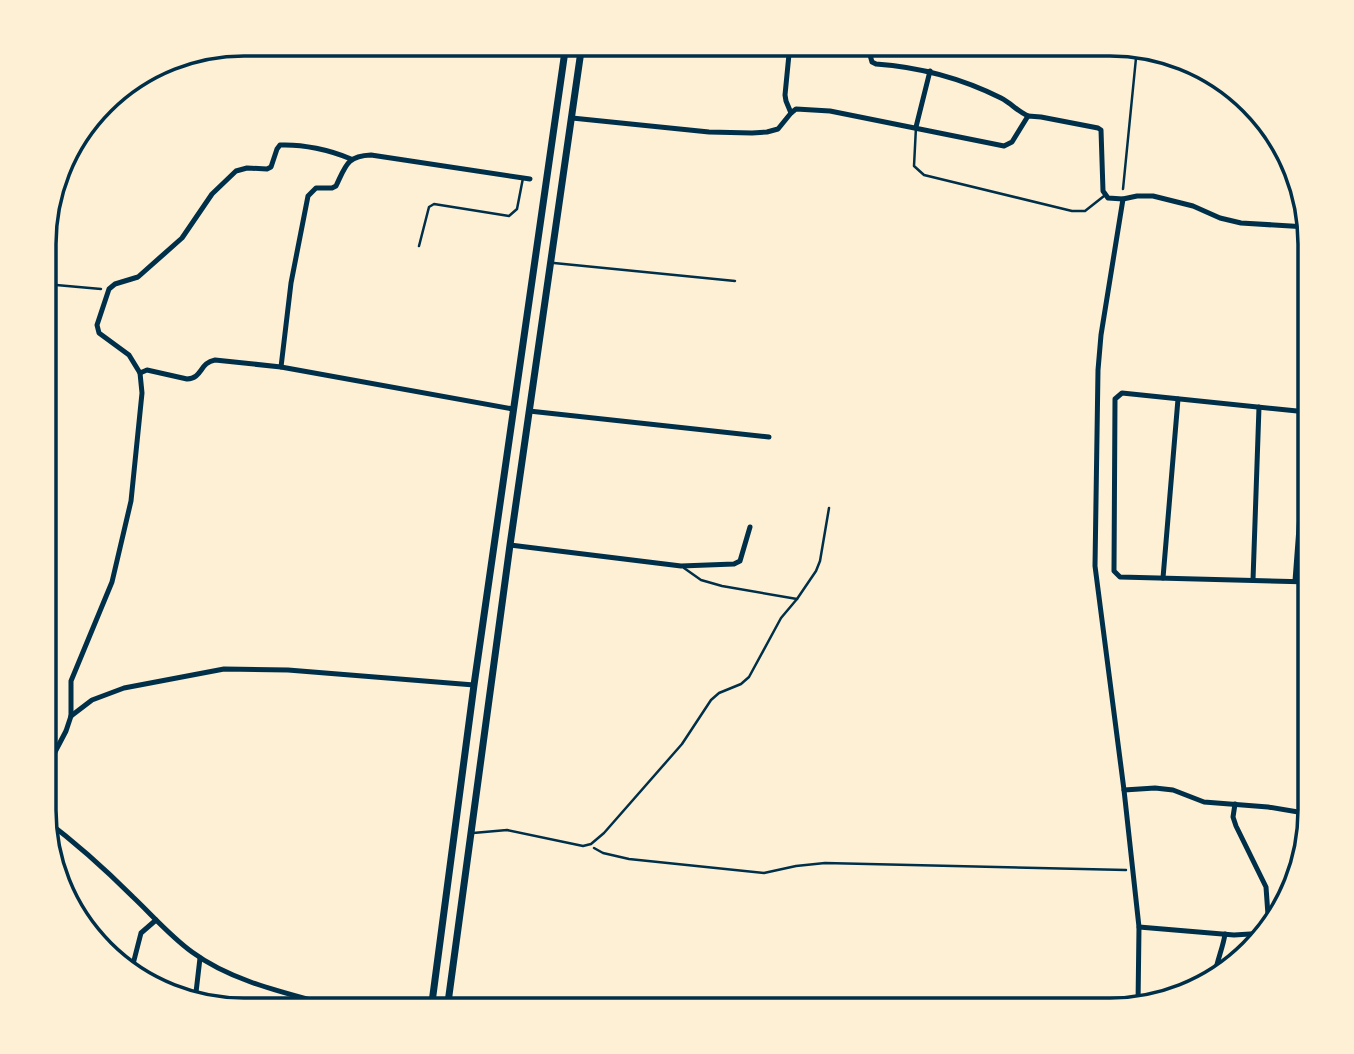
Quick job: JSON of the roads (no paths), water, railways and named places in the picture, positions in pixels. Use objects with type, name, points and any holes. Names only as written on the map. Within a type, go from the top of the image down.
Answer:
[{"type":"street","points":[[433,998],[474,685],[564,56]]},
{"type":"street","points":[[449,998],[580,56]]},
{"type":"street","points":[[789,56],[785,95],[791,113]]},
{"type":"street","points":[[870,56],[876,64],[930,71],[995,95],[1028,116],[1098,128],[1101,130],[1103,191],[1108,198],[1153,196],[1193,206],[1220,218],[1241,223],[1297,226]]},
{"type":"street","points":[[916,127],[930,71]]},
{"type":"street","points":[[572,118],[709,132],[752,133],[778,129],[796,110],[830,111],[1004,146],[1012,142],[1028,116]]},
{"type":"street","points":[[56,750],[71,716],[71,681],[112,582],[131,502],[142,393],[140,373],[129,355],[99,333],[97,325],[109,289],[115,284],[138,277],[182,237],[212,194],[236,171],[271,167],[280,145],[338,154],[351,159]]},
{"type":"street","points":[[281,367],[291,283],[308,196],[316,188],[336,186],[351,159],[371,155],[526,179]]},
{"type":"street","points":[[1122,199],[1098,370],[1094,566],[1139,927],[1138,995]]},
{"type":"street","points":[[140,373],[147,370],[193,379],[204,364],[215,360],[281,367],[513,409]]},
{"type":"street","points":[[1298,411],[1122,393],[1115,399],[1114,572],[1120,577],[1298,581]]},
{"type":"street","points":[[1163,578],[1178,399]]},
{"type":"street","points":[[1253,580],[1259,407]]},
{"type":"street","points":[[529,411],[769,437]]},
{"type":"street","points":[[510,545],[681,566],[734,564],[740,561],[750,527]]},
{"type":"street","points":[[1295,581],[1298,548]]},
{"type":"street","points":[[71,716],[92,701],[124,688],[224,669],[288,670],[474,685]]},
{"type":"street","points":[[1124,790],[1173,790],[1204,802],[1298,812]]},
{"type":"street","points":[[1235,804],[1233,817],[1236,826],[1266,887],[1267,913]]},
{"type":"street","points":[[57,828],[103,866],[156,920],[200,958],[237,978],[306,998]]},
{"type":"street","points":[[134,962],[141,933],[156,920]]},
{"type":"street","points":[[1139,927],[1225,934],[1253,932]]},
{"type":"street","points":[[1217,964],[1225,934]]},
{"type":"street","points":[[196,992],[200,958]]},
{"type":"lane","points":[[916,127],[914,166],[924,175],[1072,211],[1085,211],[1105,195]]},
{"type":"lane","points":[[419,246],[429,207],[434,204],[509,216],[517,209],[526,179]]},
{"type":"lane","points":[[550,263],[735,281]]},
{"type":"lane","points":[[470,832],[507,830],[583,846],[591,844],[604,834],[682,744],[711,700],[749,677],[781,618],[809,584],[820,561],[829,508]]},
{"type":"lane","points":[[681,566],[701,580],[722,586],[797,599]]}]
